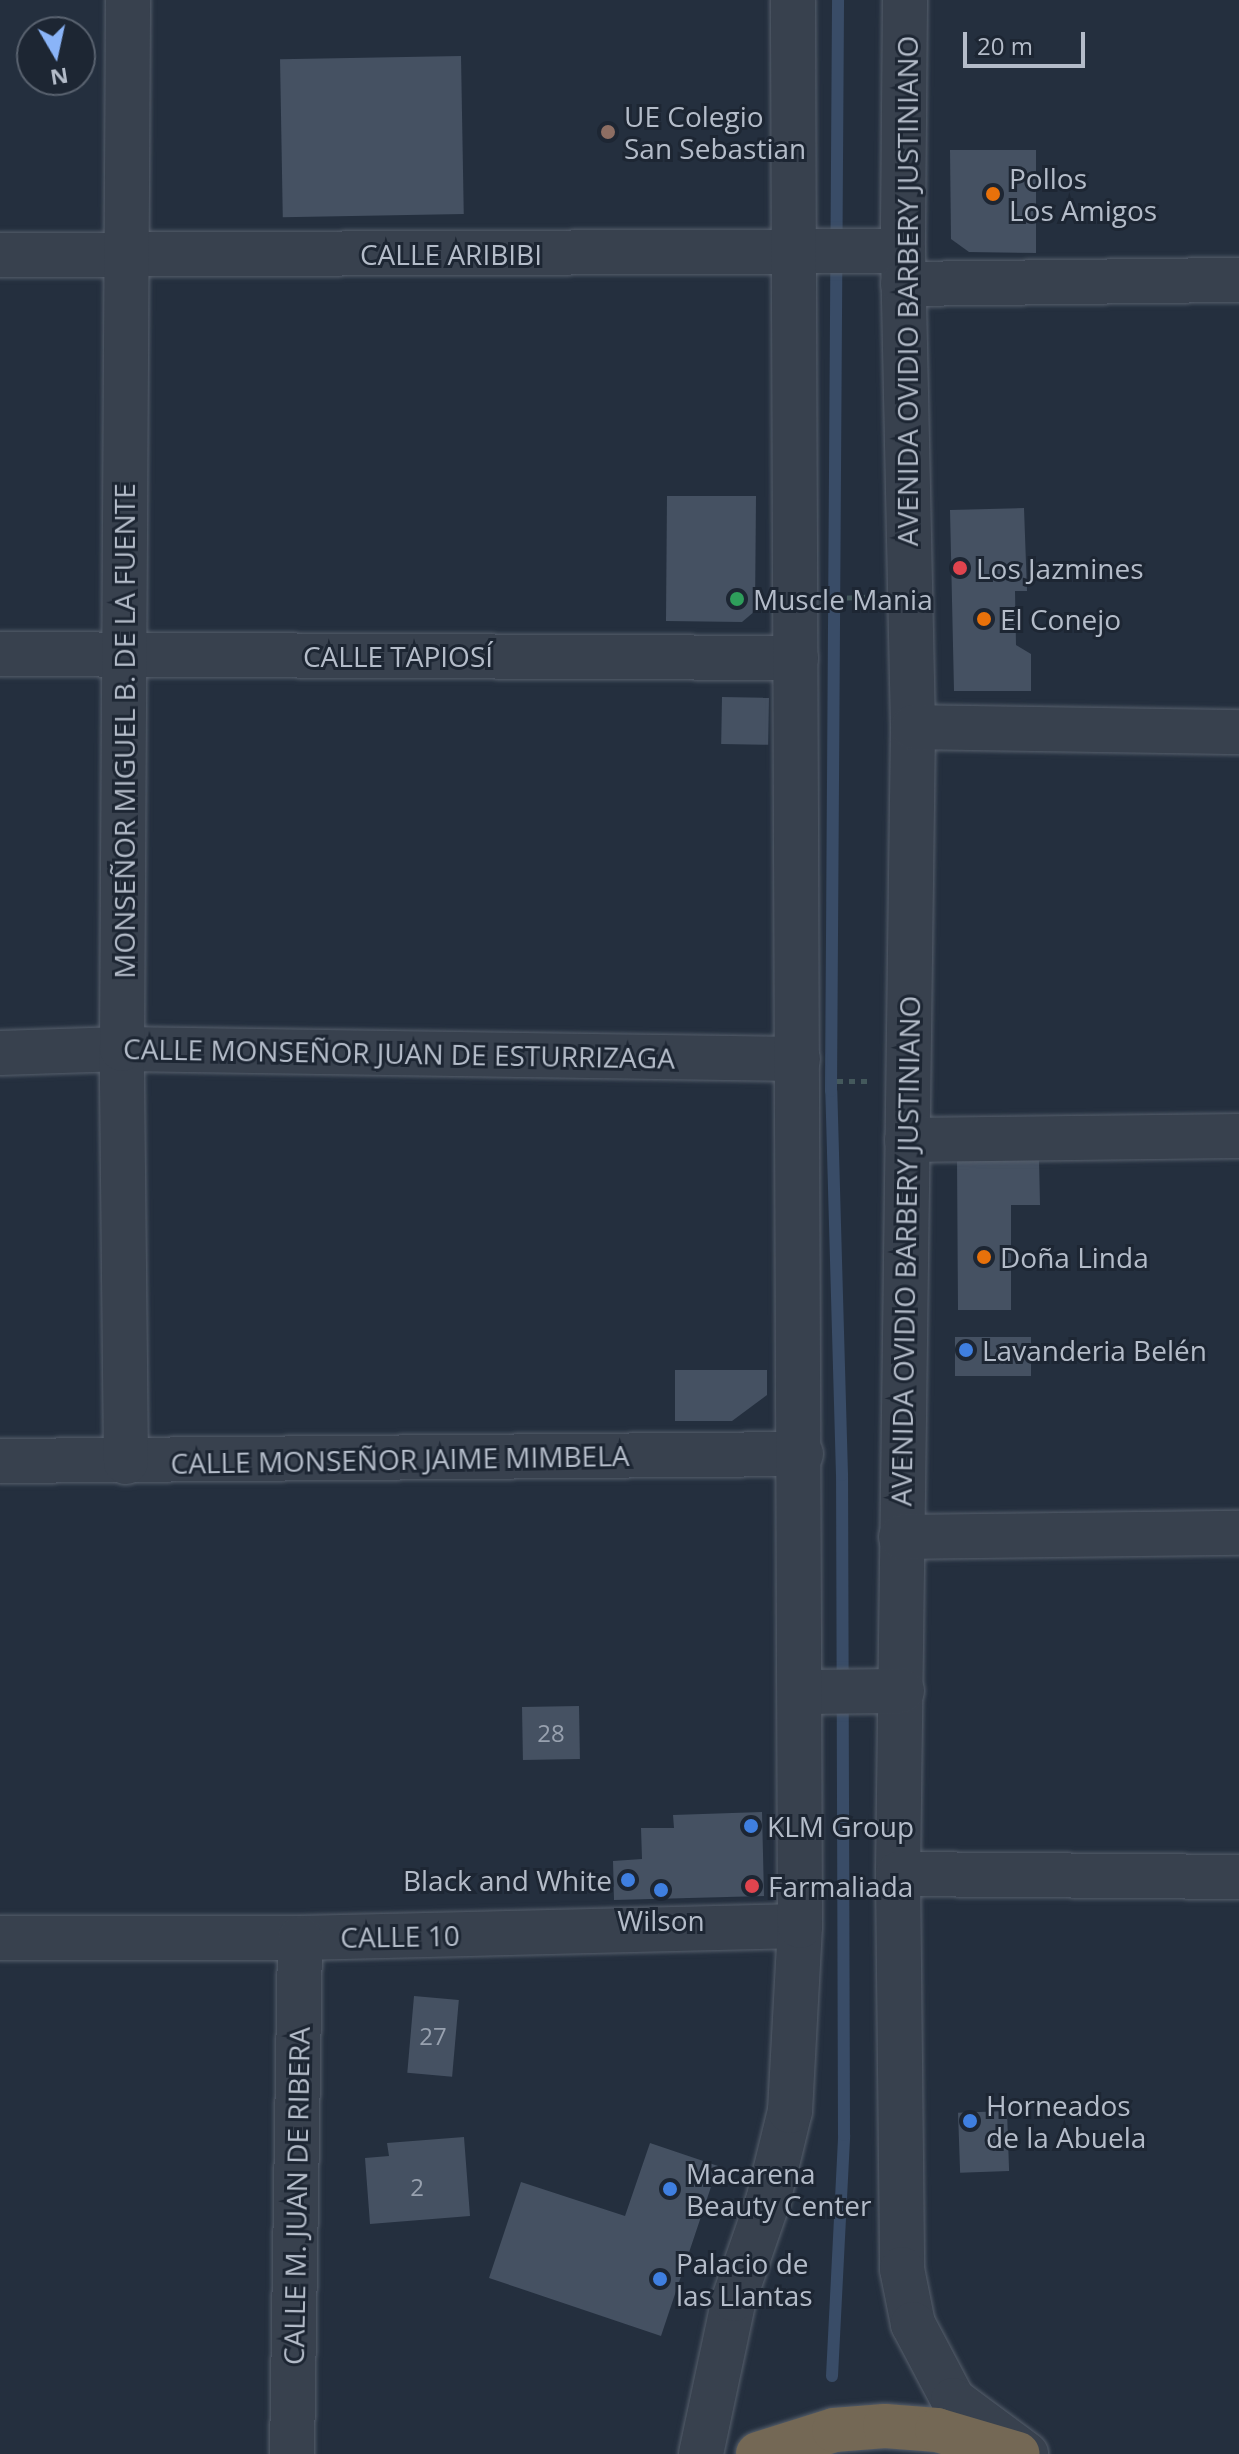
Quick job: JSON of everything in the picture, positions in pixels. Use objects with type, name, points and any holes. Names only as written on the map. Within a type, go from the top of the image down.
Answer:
[{"type":"highway","points":[[758,2454],[834,2430],[885,2426],[937,2430],[1018,2454]]},
{"type":"street","name":"MONSEÑOR MIGUEL B. DE LA FUENTE","points":[[126,1462],[122,1049],[128,0]]},
{"type":"street","points":[[701,2454],[734,2299],[768,2201],[790,2111],[800,1926],[808,1692],[801,1454],[796,658],[806,252],[793,0]]},
{"type":"street","name":"AVENIDA OVIDIO BARBERY JUSTINIANO","points":[[905,0],[896,262],[913,727],[901,1537],[894,1691],[902,2269],[906,2298],[933,2368],[953,2400],[1026,2454]]},
{"type":"street","name":"CALLE ARIBIBI","points":[[0,255],[806,252],[896,262],[1239,280]]},
{"type":"street","name":"CALLE TAPIOSÍ","points":[[0,654],[796,658]]},
{"type":"street","points":[[913,727],[1239,732]]},
{"type":"street","name":"CALLE MONSEÑOR JUAN DE ESTURRIZAGA","points":[[0,1053],[122,1049],[798,1059]]},
{"type":"street","points":[[907,1140],[1239,1136]]},
{"type":"street","name":"CALLE MONSEÑOR JAIME MIMBELA","points":[[0,1461],[801,1454]]},
{"type":"street","points":[[901,1537],[1239,1533]]},
{"type":"street","points":[[808,1692],[894,1691]]},
{"type":"street","points":[[898,1874],[1239,1877]]},
{"type":"street","name":"CALLE 10","points":[[0,1938],[300,1938],[800,1926]]},
{"type":"street","name":"CALLE M. JUAN DE RIBERA","points":[[292,2454],[300,1938]]},
{"type":"building","points":[[461,56],[464,214],[283,217],[280,59]]},
{"type":"building","name":"Pollos Los Amigos","points":[[950,150],[1036,150],[1036,253],[969,252],[951,239]]},
{"type":"building","points":[[667,496],[756,496],[755,611],[742,622],[666,621]]},
{"type":"building","points":[[1024,508],[1027,591],[1015,591],[1016,645],[1031,654],[1031,691],[954,691],[950,510]]},
{"type":"building","points":[[722,697],[769,698],[768,745],[721,744]]},
{"type":"building","name":"Doña Linda","points":[[1039,1158],[1040,1205],[1011,1205],[1011,1310],[958,1310],[957,1159]]},
{"type":"building","points":[[955,1337],[1031,1337],[1031,1376],[955,1376]]},
{"type":"building","points":[[675,1370],[767,1370],[767,1395],[732,1421],[675,1421]]},
{"type":"building","points":[[579,1706],[580,1759],[523,1760],[522,1707]]},
{"type":"building","points":[[762,1812],[764,1896],[614,1900],[613,1861],[642,1859],[641,1828],[674,1828],[673,1815]]},
{"type":"building","points":[[414,1996],[459,2000],[452,2077],[407,2073]]},
{"type":"building","points":[[1007,2111],[1009,2171],[960,2173],[958,2113]]},
{"type":"building","points":[[464,2137],[470,2216],[370,2224],[365,2158],[389,2156],[387,2143]]},
{"type":"building","points":[[650,2143],[718,2166],[661,2336],[489,2278],[521,2182],[625,2216]]},
{"type":"waterway","points":[[832,2376],[844,2135],[842,1475],[831,1091],[838,0]]},
{"type":"place","name":"UE Colegio San Sebastian","points":[[608,132]]},
{"type":"place","name":"Pollos Los Amigos","points":[[993,194]]},
{"type":"place","name":"Los Jazmines","points":[[960,568]]},
{"type":"place","name":"Muscle Mania","points":[[737,599]]},
{"type":"place","name":"El Conejo","points":[[984,619]]},
{"type":"place","name":"Doña Linda","points":[[984,1257]]},
{"type":"place","name":"Lavanderia Belén","points":[[966,1350]]},
{"type":"place","name":"KLM Group","points":[[751,1826]]},
{"type":"place","name":"Black and White","points":[[628,1880]]},
{"type":"place","name":"Farmaliada","points":[[752,1886]]},
{"type":"place","name":"Wilson","points":[[661,1890]]},
{"type":"place","name":"Horneados de la Abuela","points":[[970,2121]]},
{"type":"place","name":"Macarena Beauty Center","points":[[670,2189]]},
{"type":"place","name":"Palacio de las Llantas","points":[[660,2279]]}]
